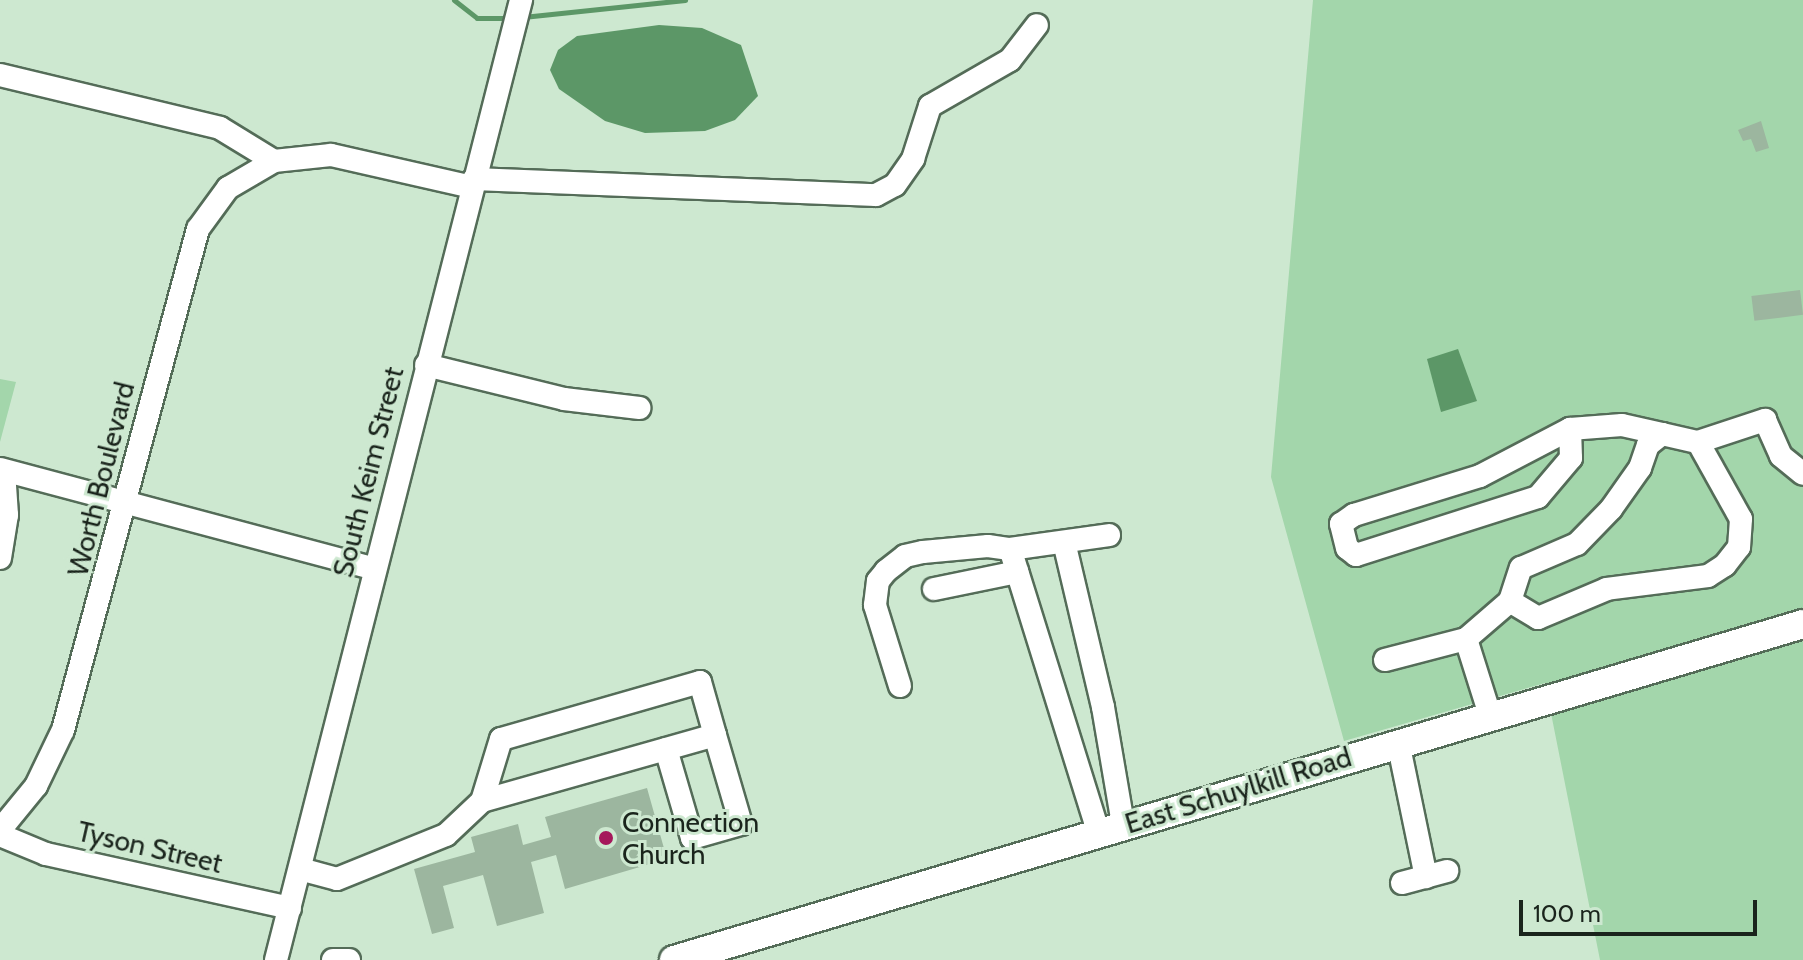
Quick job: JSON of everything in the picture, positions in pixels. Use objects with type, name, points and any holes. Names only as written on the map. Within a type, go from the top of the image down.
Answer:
[{"type":"main road","name":"East Schuylkill Road","points":[[674,960],[1398,742],[1803,624]]},
{"type":"street","name":"South Keim Street","points":[[276,960],[521,0]]},
{"type":"street","points":[[0,75],[220,128],[274,161],[331,155],[473,183],[876,195],[895,185],[913,159],[930,106],[1010,60],[1037,25]]},
{"type":"street","name":"Worth Boulevard","points":[[0,832],[36,786],[63,730],[127,502],[198,229],[228,188],[274,161]]},
{"type":"street","points":[[426,365],[564,399],[639,408]]},
{"type":"street","points":[[1570,429],[1571,458],[1557,479],[1524,504],[1356,555],[1347,548],[1341,524],[1480,476],[1570,429],[1622,425],[1698,442],[1765,420],[1781,456],[1803,474]]},
{"type":"street","points":[[1385,660],[1466,639],[1510,601],[1521,568],[1577,544],[1611,509],[1640,468],[1648,445],[1662,434]]},
{"type":"street","points":[[1510,601],[1538,618],[1607,589],[1708,576],[1725,565],[1739,547],[1741,519],[1698,442]]},
{"type":"street","points":[[0,558],[7,515],[2,470],[375,569]]},
{"type":"street","points":[[900,686],[875,605],[878,581],[905,556],[988,546],[1010,549],[1109,535]]},
{"type":"street","points":[[1064,542],[1110,828]]},
{"type":"street","points":[[1010,549],[1110,828]]},
{"type":"street","points":[[934,589],[1017,572]]},
{"type":"street","points":[[1466,639],[1490,715]]},
{"type":"street","points":[[482,801],[501,739],[700,682],[741,824],[692,838],[666,749]]},
{"type":"street","points":[[300,869],[337,879],[446,835],[482,801],[715,735]]},
{"type":"street","points":[[1398,742],[1437,874],[1402,883]]},
{"type":"street","name":"Tyson Street","points":[[0,832],[46,854],[290,908]]},
{"type":"street","points":[[333,960],[349,960]]},
{"type":"shaded area","points":[[1313,0],[1803,0],[1803,960],[1600,960],[1545,683],[1344,741],[1271,477]]},
{"type":"shaded area","points":[[659,25],[702,28],[741,45],[758,96],[735,120],[705,131],[645,133],[605,121],[559,89],[550,70],[558,50],[577,36]]},
{"type":"shaded area","points":[[1458,349],[1477,401],[1441,412],[1427,359]]},
{"type":"shaded area","points":[[0,379],[16,382],[0,442]]},
{"type":"building","points":[[1761,121],[1769,148],[1756,152],[1751,139],[1743,141],[1738,130]]},
{"type":"building","points":[[1800,290],[1803,315],[1754,321],[1751,296]]},
{"type":"building","points":[[647,788],[667,859],[565,889],[556,855],[531,862],[544,913],[497,926],[483,875],[443,886],[454,928],[432,934],[414,869],[475,852],[471,837],[518,824],[523,845],[551,837],[545,817]]},
{"type":"waterway","points":[[454,0],[477,18],[509,18]]},
{"type":"waterway","points":[[523,17],[685,0]]},
{"type":"place","name":"Connection Church","points":[[606,838]]}]
